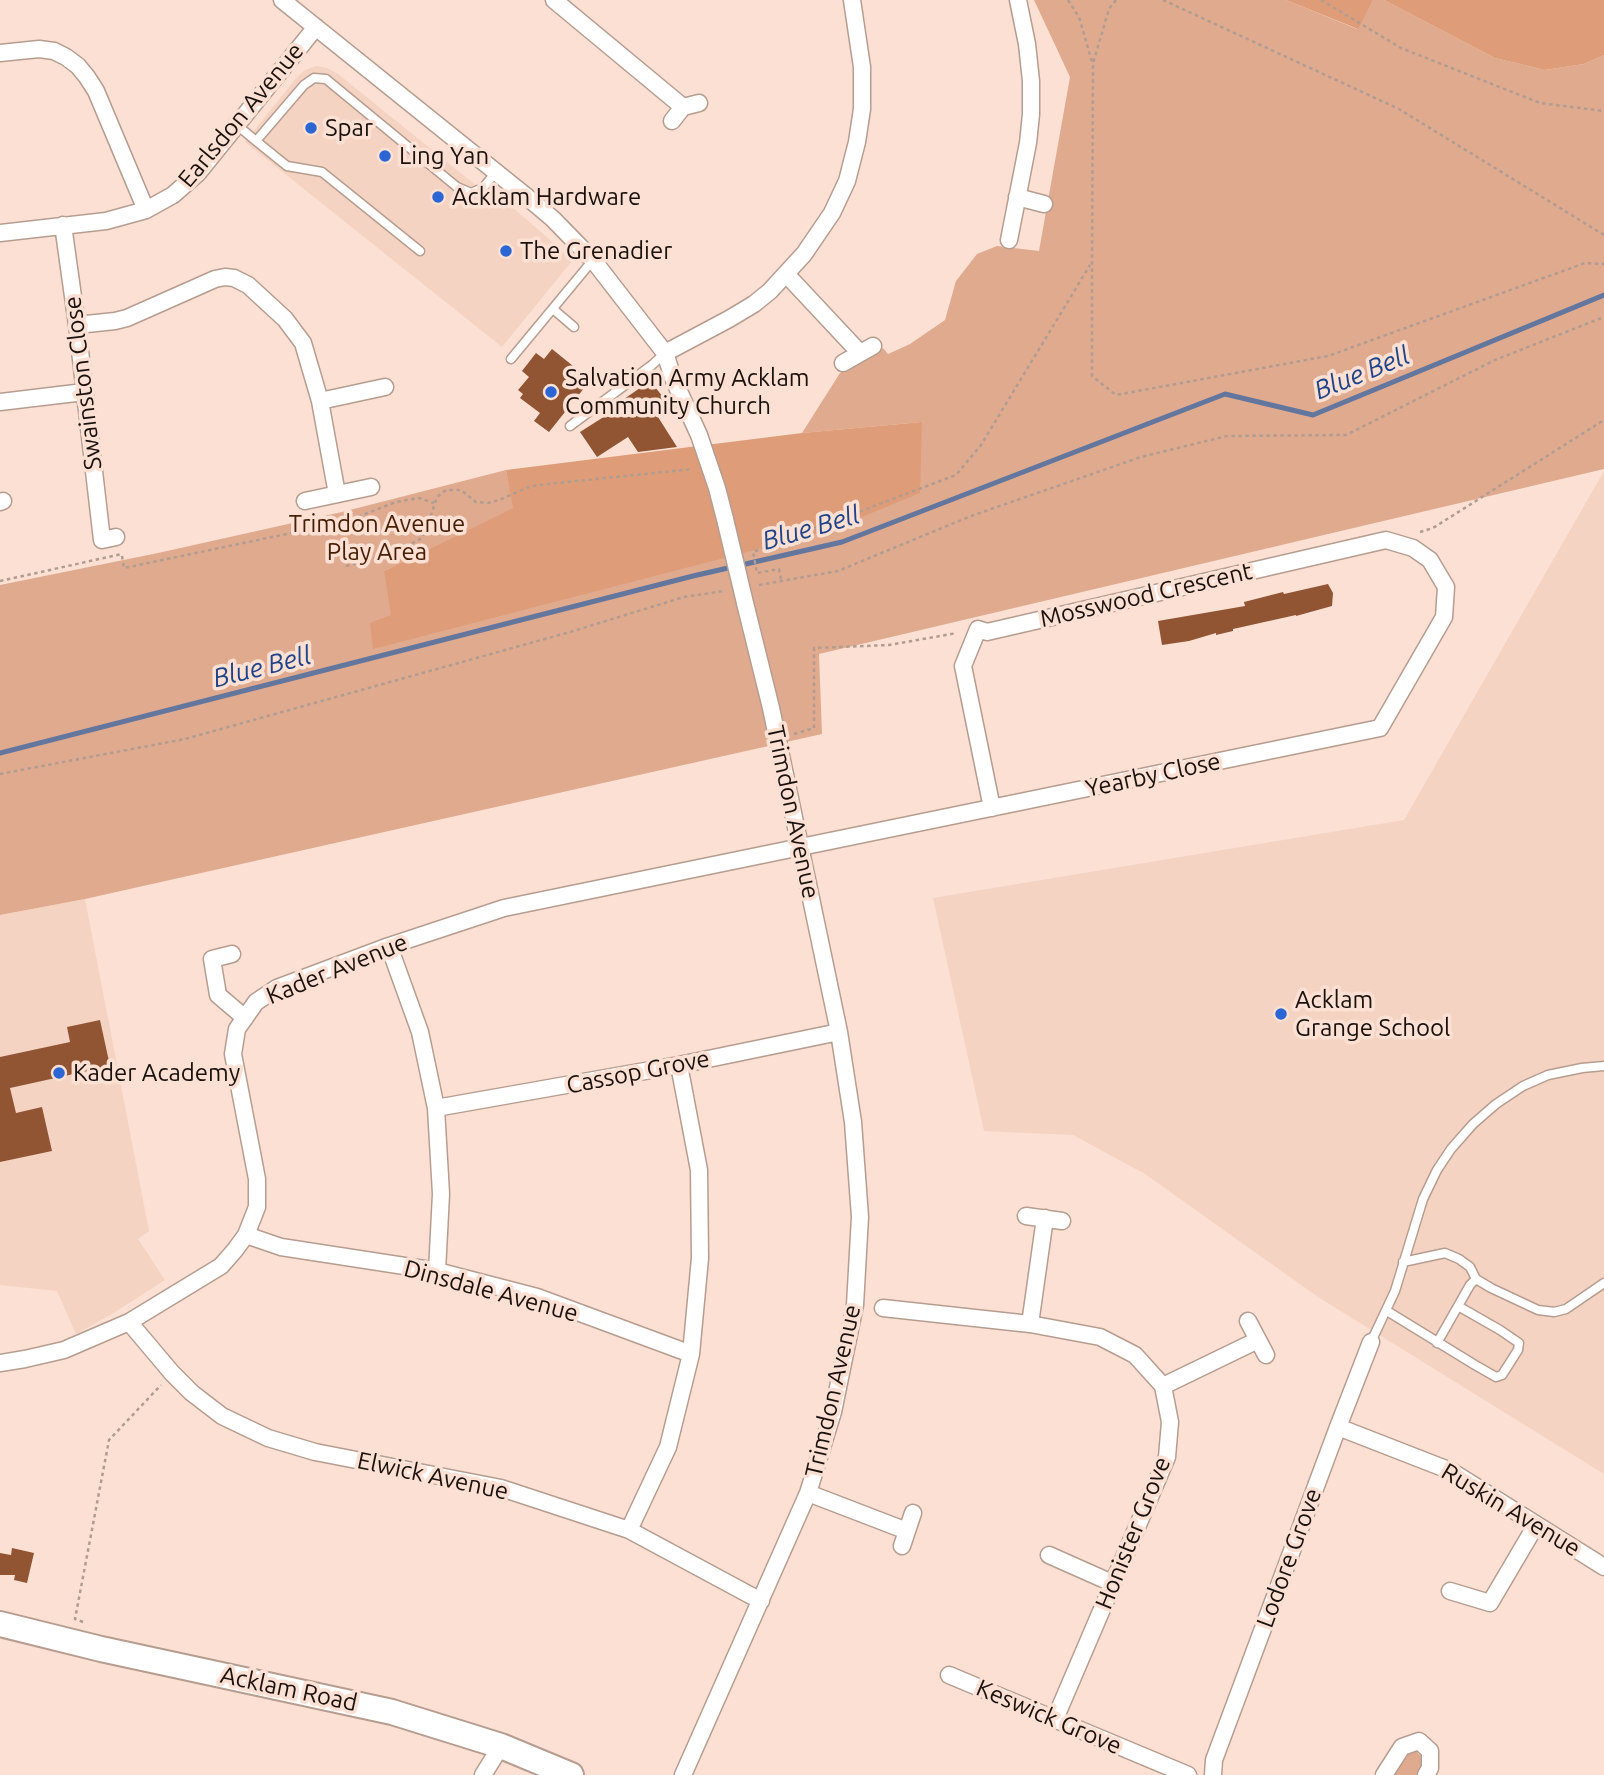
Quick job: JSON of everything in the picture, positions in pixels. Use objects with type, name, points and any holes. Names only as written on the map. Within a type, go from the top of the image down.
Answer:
[{"type":"main road","name":"Acklam Road","points":[[0,1624],[101,1649],[393,1712],[501,1746],[570,1775]]},
{"type":"street","name":"Trimdon Avenue","points":[[282,0],[553,219],[593,260],[665,354],[710,467],[778,739],[839,1032],[853,1122],[860,1216],[855,1305],[833,1412],[808,1493],[683,1775]]},
{"type":"street","points":[[665,354],[754,304],[787,275],[832,213],[847,181],[862,109],[862,68],[852,0]]},
{"type":"street","points":[[1009,240],[1028,144],[1031,114],[1027,44],[1018,0]]},
{"type":"street","points":[[558,1],[691,105],[672,121]]},
{"type":"street","name":"Earlsdon Avenue","points":[[0,233],[106,220],[146,210],[173,195],[198,173],[316,27]]},
{"type":"street","points":[[0,53],[38,49],[54,51],[78,65],[96,91],[146,210]]},
{"type":"street","points":[[1017,197],[1044,204]]},
{"type":"street","name":"Swainston Close","points":[[63,225],[102,540]]},
{"type":"street","points":[[787,275],[867,350],[843,363]]},
{"type":"street","points":[[77,325],[115,321],[215,279],[234,278],[248,285],[285,319],[303,343],[320,401],[337,494]]},
{"type":"street","points":[[320,401],[385,387]]},
{"type":"street","points":[[0,402],[84,392]]},
{"type":"street","points":[[305,502],[371,487]]},
{"type":"street","name":"Yearby Close","points":[[799,847],[1380,728],[1444,617],[1446,587],[1430,560],[1413,548],[1386,540]]},
{"type":"street","name":"Mosswood Crescent","points":[[978,629],[987,632],[1386,540]]},
{"type":"street","points":[[978,629],[963,666],[992,807]]},
{"type":"street","name":"Kader Avenue","points":[[0,1363],[64,1350],[129,1322],[221,1266],[235,1250],[246,1235],[257,1207],[257,1179],[233,1054],[237,1029],[256,1002],[277,988],[389,946],[504,908],[799,847]]},
{"type":"street","points":[[389,946],[420,1032],[436,1108],[442,1194],[437,1271]]},
{"type":"street","points":[[232,954],[212,959],[218,995],[245,1018]]},
{"type":"street","name":"Cassop Grove","points":[[436,1108],[679,1065],[839,1032]]},
{"type":"street","points":[[629,1530],[668,1447],[691,1354],[700,1258],[699,1170],[679,1065]]},
{"type":"street","points":[[1026,1216],[1053,1220],[1030,1324]]},
{"type":"street","name":"Dinsdale Avenue","points":[[246,1235],[281,1247],[437,1271],[537,1297],[691,1354]]},
{"type":"street","points":[[883,1308],[1030,1324],[1100,1337],[1135,1355],[1163,1386],[1258,1340]]},
{"type":"street","points":[[1248,1321],[1266,1355]]},
{"type":"street","name":"Elwick Avenue","points":[[129,1322],[192,1393],[222,1416],[268,1438],[315,1452],[501,1488],[629,1530],[761,1601]]},
{"type":"street","name":"Lodore Grove","points":[[1213,1775],[1214,1760],[1371,1342]]},
{"type":"street","name":"Honister Grove","points":[[1055,1719],[1167,1457],[1170,1422],[1163,1386]]},
{"type":"street","name":"Ruskin Avenue","points":[[1338,1427],[1451,1471],[1604,1567]]},
{"type":"street","points":[[808,1493],[904,1538],[913,1513]]},
{"type":"street","points":[[1450,1591],[1490,1603],[1536,1525]]},
{"type":"street","points":[[1049,1555],[1112,1583]]},
{"type":"street","name":"Keswick Grove","points":[[949,1675],[1188,1775]]},
{"type":"street","points":[[1384,1775],[1402,1747],[1419,1741],[1430,1751],[1430,1768],[1426,1775]]},
{"type":"street","points":[[483,1775],[501,1746]]},
{"type":"lane","points":[[256,141],[304,85],[314,78],[326,79],[457,187],[471,193],[483,188],[496,172]]},
{"type":"lane","points":[[237,125],[287,166],[322,172],[420,251]]},
{"type":"lane","points":[[511,359],[593,260]]},
{"type":"lane","points":[[553,309],[574,327]]},
{"type":"lane","points":[[570,426],[665,354]]},
{"type":"lane","points":[[1371,1342],[1387,1311],[1423,1199],[1451,1149],[1473,1124],[1523,1086],[1548,1075],[1604,1066]]},
{"type":"lane","points":[[1403,1262],[1445,1253],[1459,1259],[1476,1279],[1538,1310],[1554,1312],[1566,1309],[1604,1283]]},
{"type":"lane","points":[[1437,1343],[1476,1279]]},
{"type":"lane","points":[[1387,1311],[1496,1377],[1502,1375],[1518,1350],[1519,1343],[1458,1306]]},
{"type":"path","points":[[1068,0],[1079,17],[1093,63]]},
{"type":"path","points":[[1116,0],[1109,9],[1093,63],[1092,262],[1092,376],[1116,395],[1328,356],[1585,263],[1604,264]]},
{"type":"path","points":[[1163,0],[1399,109],[1604,235]]},
{"type":"path","points":[[1321,0],[1401,48],[1540,103],[1604,111]]},
{"type":"path","points":[[781,581],[779,569],[758,573],[753,552],[956,475],[981,445],[1092,262]]},
{"type":"path","points":[[760,584],[838,571],[971,516],[1141,457],[1227,436],[1346,435],[1495,360],[1604,317]]},
{"type":"path","points":[[1386,540],[1433,528],[1604,420]]},
{"type":"path","points":[[346,566],[389,555],[422,538],[434,503],[441,493],[454,489],[461,490],[476,502],[488,503],[538,485],[710,467]]},
{"type":"path","points":[[102,540],[121,537],[124,568],[344,522],[396,502],[419,498],[434,503]]},
{"type":"path","points":[[0,581],[122,556]]},
{"type":"path","points":[[0,774],[185,739],[570,632],[684,597],[735,589]]},
{"type":"path","points":[[778,739],[814,728],[814,648],[890,645],[978,629]]},
{"type":"path","points":[[85,1622],[75,1619],[109,1440],[172,1373]]},
{"type":"shaded area","points":[[1286,0],[1373,0],[1358,29]]},
{"type":"shaded area","points":[[1384,0],[1604,0],[1604,55],[1584,64],[1545,70],[1495,58]]},
{"type":"shaded area","points":[[316,66],[338,74],[488,195],[492,190],[572,261],[502,347],[245,142],[297,77]]},
{"type":"shaded area","points":[[922,422],[920,493],[828,531],[373,649],[370,623],[391,615],[384,571],[513,508],[506,470],[802,433]]},
{"type":"shaded area","name":"Acklam Grange School","points":[[1604,471],[1604,1474],[1318,1297],[1145,1174],[1073,1135],[984,1131],[933,898],[1404,820]]},
{"type":"shaded area","name":"Kader Academy","points":[[85,899],[149,1231],[138,1239],[165,1280],[76,1334],[57,1291],[0,1285],[0,915]]},
{"type":"green space","name":"Trimdon Avenue Play Area","points":[[1034,0],[1286,0],[1357,29],[1373,0],[1384,0],[1495,58],[1545,70],[1584,64],[1604,55],[1604,469],[819,654],[822,734],[85,899],[0,915],[0,585],[342,512],[506,470],[514,508],[384,571],[922,422],[802,433],[840,373],[883,348],[888,354],[910,344],[945,320],[956,281],[977,254],[997,246],[1039,251],[1070,77]]},
{"type":"green space","points":[[1408,1751],[1417,1752],[1422,1757],[1422,1766],[1416,1775],[1389,1775]]},
{"type":"building","name":"Salvation Army Acklam Community Church","points":[[552,349],[589,382],[549,432],[534,421],[540,413],[520,398],[523,394],[518,390],[529,377],[522,371],[536,353],[544,359]]},
{"type":"building","points":[[655,387],[663,397],[658,417],[677,447],[638,452],[628,437],[597,457],[580,432],[613,411],[611,408],[640,388]]},
{"type":"building","points":[[1328,584],[1333,593],[1332,606],[1216,635],[1162,645],[1158,621],[1245,606],[1244,602]]},
{"type":"building","points":[[100,1020],[110,1066],[10,1088],[16,1113],[42,1107],[52,1151],[0,1162],[0,1057],[70,1042],[67,1027]]},
{"type":"building","points":[[12,1548],[34,1553],[27,1583],[14,1580],[15,1575],[0,1575],[0,1553],[11,1555]]},
{"type":"waterway","name":"Blue Bell","points":[[0,753],[693,576],[842,542],[1225,394],[1313,415],[1604,295]]},
{"type":"place","name":"Spar","points":[[311,128]]},
{"type":"place","name":"Ling Yan","points":[[385,156]]},
{"type":"place","name":"Acklam Hardware","points":[[438,197]]},
{"type":"place","name":"The Grenadier","points":[[506,251]]},
{"type":"place","name":"Salvation Army Acklam Community Church","points":[[551,392]]},
{"type":"place","name":"Acklam Grange School","points":[[1281,1014]]},
{"type":"place","name":"Kader Academy","points":[[59,1073]]}]
